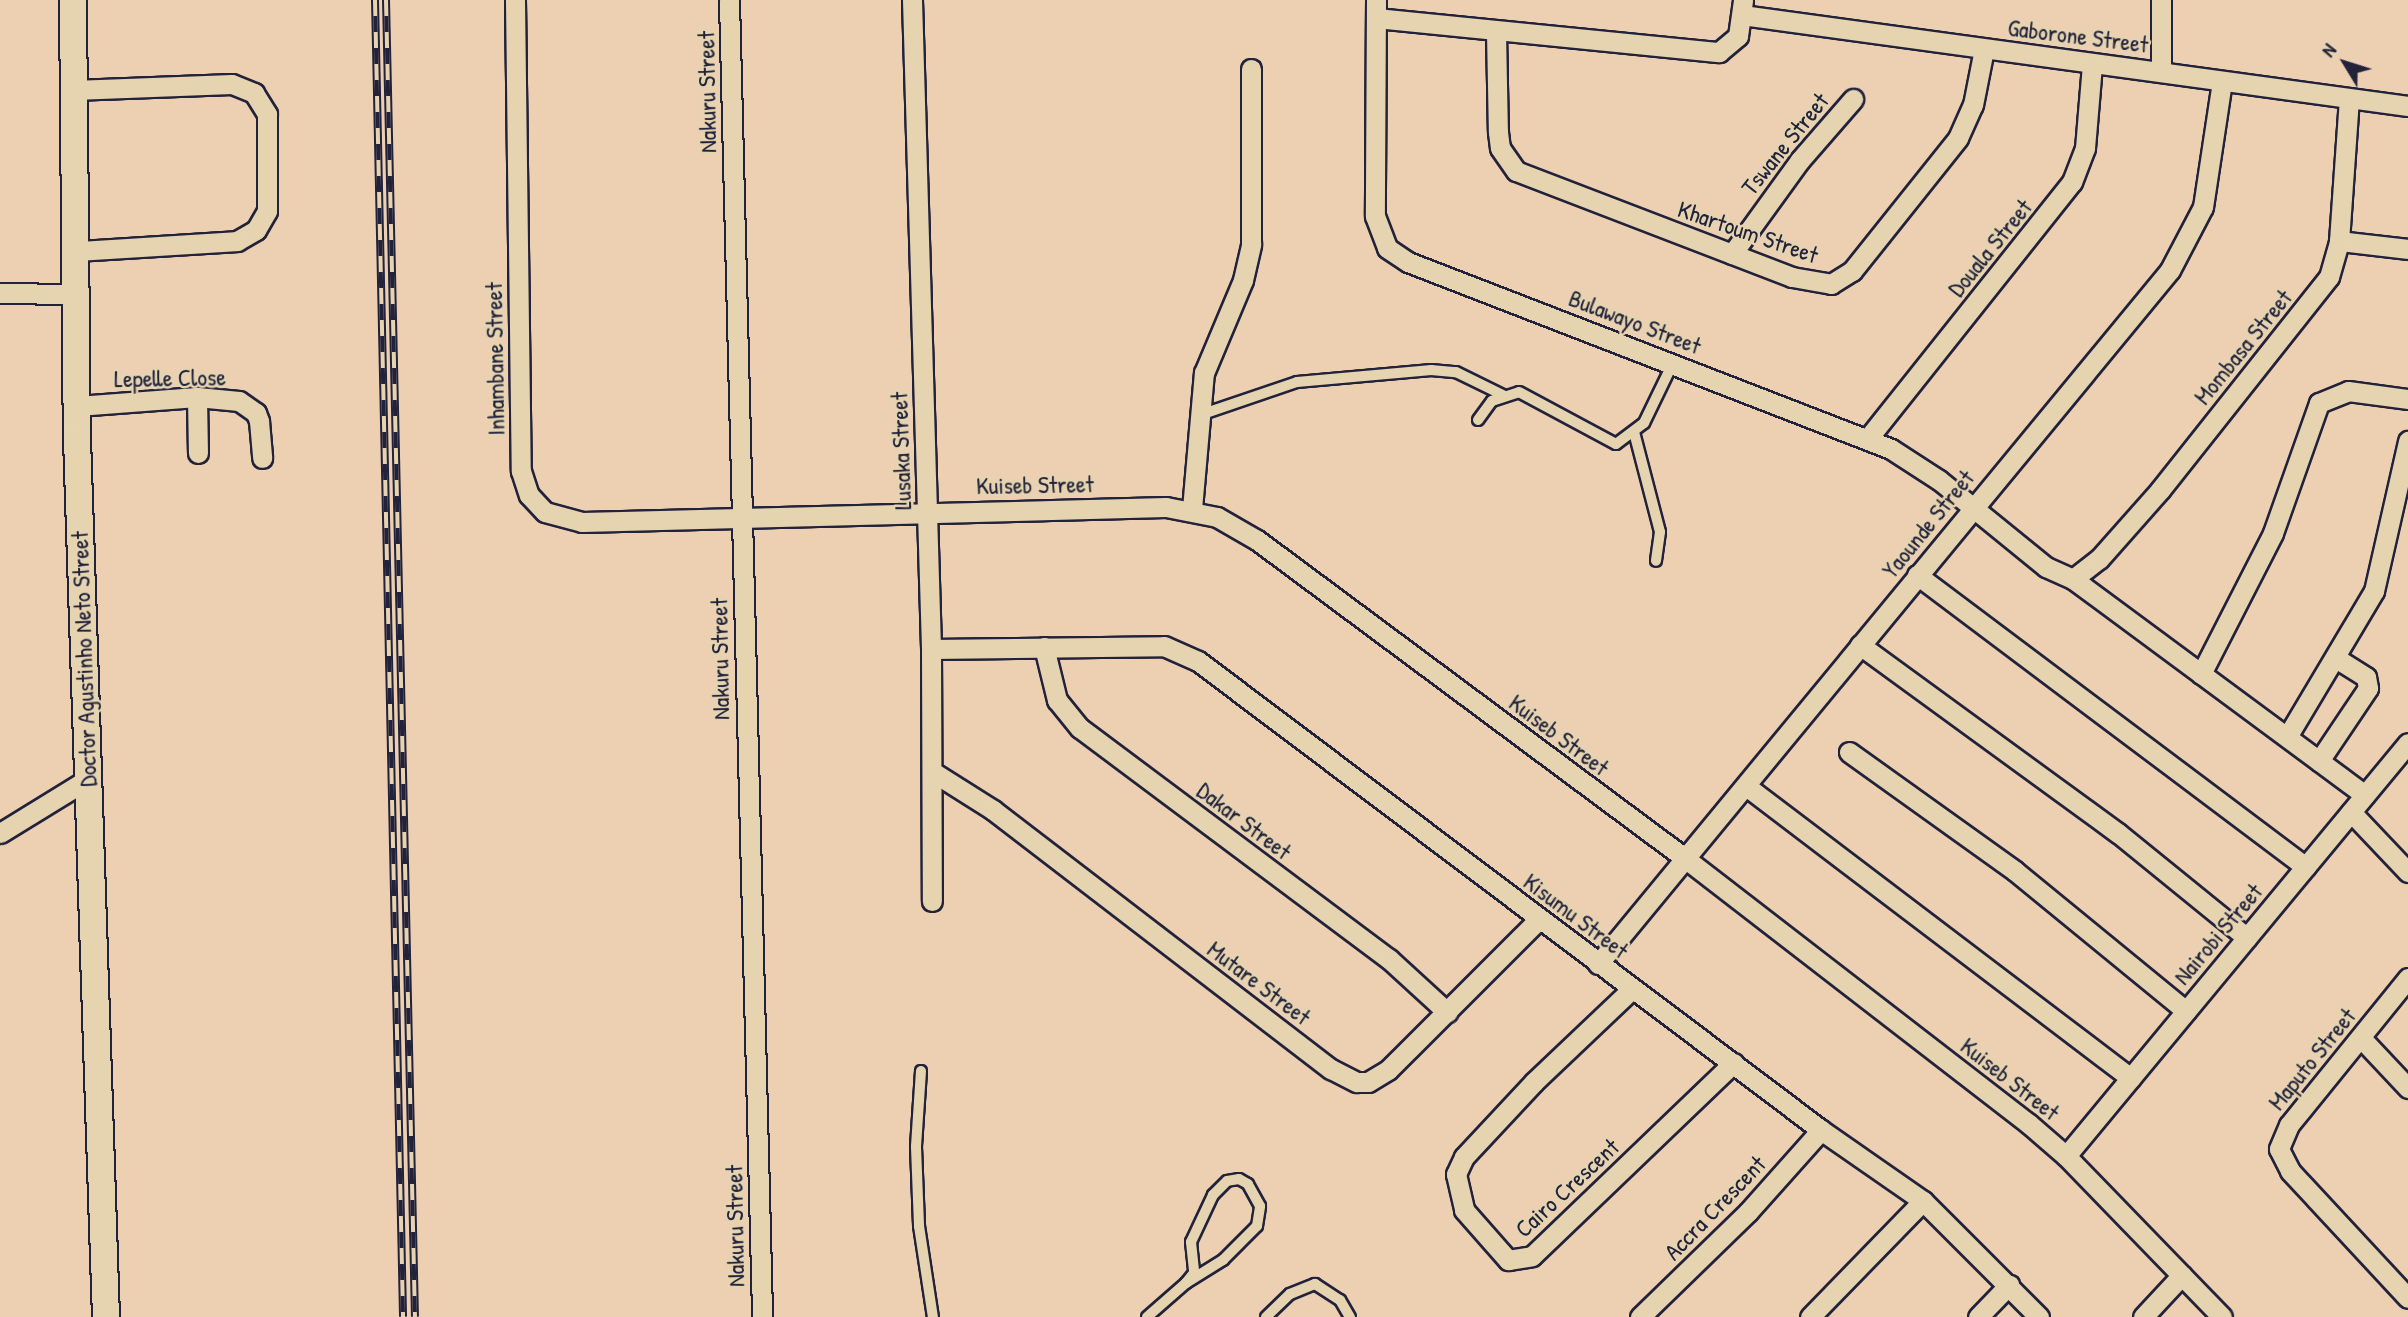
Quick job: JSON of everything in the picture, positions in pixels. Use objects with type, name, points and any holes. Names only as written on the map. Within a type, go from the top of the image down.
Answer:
[{"type":"street","name":"Doctor Agustinho Neto Street","points":[[73,0],[77,406],[106,1317]]},
{"type":"street","name":"Inhambane Street","points":[[514,0],[524,485],[545,512],[570,521],[741,516]]},
{"type":"street","name":"Nakuru Street","points":[[729,0],[762,1317]]},
{"type":"street","name":"Lusaka Street","points":[[912,0],[931,649],[932,901]]},
{"type":"street","points":[[2161,0],[2161,71]]},
{"type":"street","points":[[1376,9],[1496,32],[1719,52],[1733,44],[1742,8]]},
{"type":"street","name":"Gaborone Street","points":[[1742,8],[1984,49],[2408,106]]},
{"type":"street","name":"Bulawayo Street","points":[[1376,9],[1375,216],[1387,248],[1408,262],[1869,437],[1918,464],[2046,567],[2073,579],[2365,795]]},
{"type":"street","name":"Khartoum Street","points":[[1496,32],[1500,148],[1517,171],[1807,282],[1831,284],[1852,271],[1958,138],[1973,105],[1984,49]]},
{"type":"street","name":"Douala Street","points":[[1869,437],[2072,182],[2085,148],[2092,64]]},
{"type":"street","points":[[1192,509],[1198,415],[1204,373],[1243,281],[1251,244],[1251,69]]},
{"type":"street","name":"Yaounde Street","points":[[1598,964],[2183,250],[2196,226],[2208,183],[2222,81]]},
{"type":"street","points":[[73,90],[232,84],[254,93],[267,114],[267,211],[256,230],[237,241],[77,251]]},
{"type":"street","name":"Tswane Street","points":[[1732,254],[1800,160],[1853,99]]},
{"type":"street","name":"Mombasa Street","points":[[2073,579],[2091,568],[2151,500],[2316,297],[2329,277],[2339,241],[2349,99]]},
{"type":"street","points":[[2339,241],[2408,249]]},
{"type":"street","points":[[0,293],[76,294]]},
{"type":"street","points":[[2200,674],[2273,534],[2319,403],[2347,391],[2408,398]]},
{"type":"street","points":[[197,397],[198,453]]},
{"type":"street","name":"Lepelle Close","points":[[77,406],[197,397],[229,398],[249,406],[259,421],[262,458]]},
{"type":"street","points":[[2287,737],[2374,591],[2408,441]]},
{"type":"street","name":"Kuiseb Street","points":[[741,516],[1192,509],[1217,517],[1257,540],[1686,859],[2066,1156],[2222,1317]]},
{"type":"street","points":[[1917,575],[2306,867]]},
{"type":"street","points":[[1860,645],[2118,834],[2247,938]]},
{"type":"street","name":"Kisumu Street","points":[[931,649],[1154,646],[1182,652],[1821,1130],[1923,1201],[2039,1317]]},
{"type":"street","name":"Dakar Street","points":[[1044,647],[1057,700],[1080,728],[1397,966],[1447,1012]]},
{"type":"street","points":[[2319,761],[2368,688],[2366,677],[2336,658]]},
{"type":"street","name":"Nairobi Street","points":[[2066,1156],[2408,743]]},
{"type":"street","points":[[1849,752],[2015,871],[2186,1011]]},
{"type":"street","name":"Mutare Street","points":[[933,772],[993,810],[1344,1077],[1357,1082],[1378,1078],[1539,919]]},
{"type":"street","points":[[0,833],[88,779]]},
{"type":"street","points":[[1746,786],[2131,1078]]},
{"type":"street","points":[[2351,812],[2408,872]]},
{"type":"street","name":"Maputo Street","points":[[2408,978],[2289,1125],[2279,1149],[2290,1171],[2408,1298]]},
{"type":"street","name":"Cairo Crescent","points":[[1632,989],[1534,1082],[1460,1166],[1456,1185],[1464,1210],[1508,1260],[1532,1256],[1732,1063]]},
{"type":"street","points":[[2361,1038],[2408,1088]]},
{"type":"street","name":"Accra Crescent","points":[[1640,1317],[1748,1212],[1821,1130]]},
{"type":"street","points":[[1810,1317],[1923,1201]]},
{"type":"street","points":[[2143,1317],[2182,1275]]},
{"type":"street","points":[[1978,1317],[2009,1285]]},
{"type":"lane","points":[[1478,420],[1492,401],[1503,395],[1519,392],[1616,444],[1644,423],[1673,363]]},
{"type":"lane","points":[[1198,415],[1244,396],[1297,382],[1431,370],[1456,372],[1503,395]]},
{"type":"lane","points":[[1634,432],[1660,533],[1656,561]]},
{"type":"lane","points":[[921,1071],[916,1147],[919,1226],[933,1317]]},
{"type":"lane","points":[[1147,1317],[1186,1283],[1223,1260],[1256,1226],[1259,1206],[1248,1184],[1239,1179],[1227,1181],[1213,1195],[1197,1223],[1191,1242],[1194,1273],[1186,1283]]},
{"type":"lane","points":[[1266,1317],[1290,1294],[1315,1284],[1340,1300],[1350,1317]]},
{"type":"railway","points":[[375,0],[403,1317]]},
{"type":"railway","points":[[386,0],[415,1317]]}]
